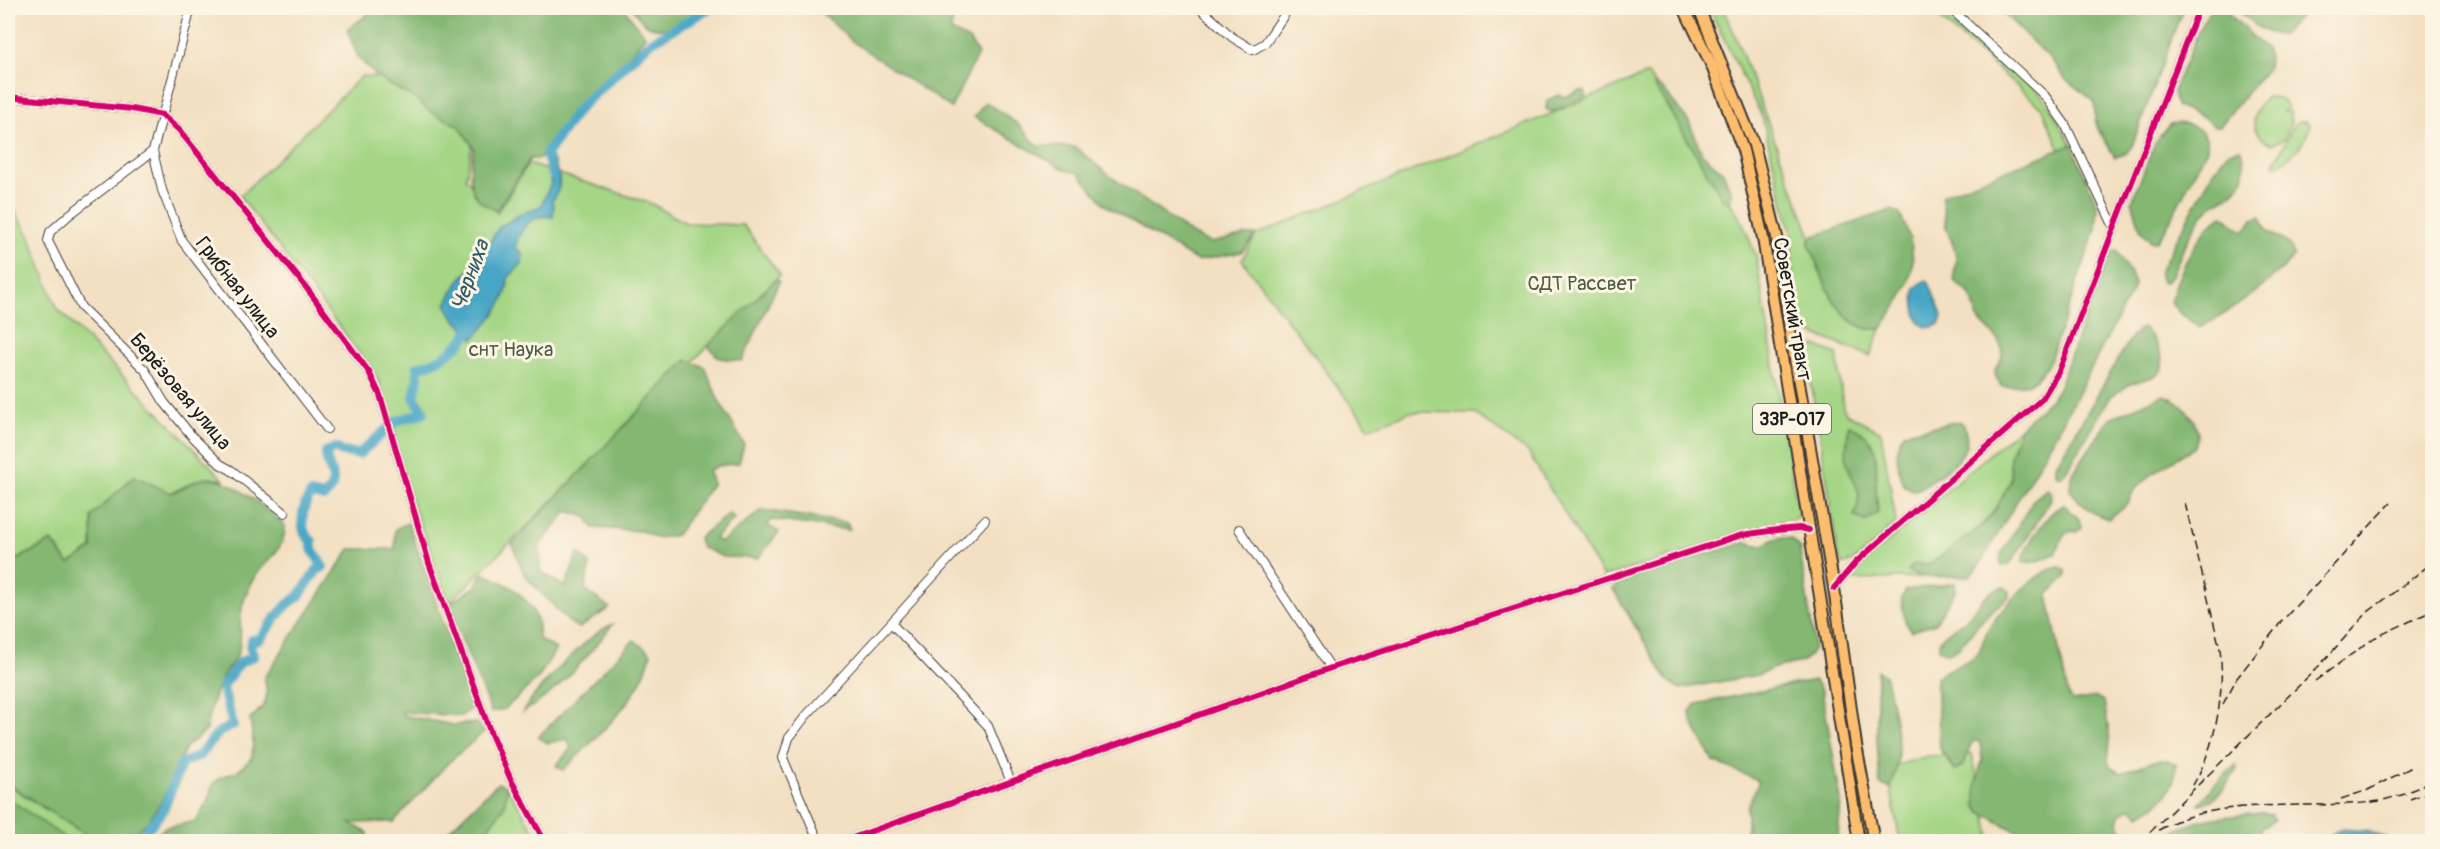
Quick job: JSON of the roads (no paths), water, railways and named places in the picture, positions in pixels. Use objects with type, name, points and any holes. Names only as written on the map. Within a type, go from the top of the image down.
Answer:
[{"type":"highway","name":"Советский тракт","points":[[1684,8],[1712,66],[1743,150],[1763,238],[1859,842]]},
{"type":"highway","name":"Советский тракт","points":[[1699,8],[1746,121],[1777,237],[1790,330],[1834,588],[1856,745],[1874,842]]},
{"type":"street","name":"Грибная улица","points":[[191,8],[153,151],[162,190],[182,241],[327,429]]},
{"type":"street","points":[[1200,8],[1232,37],[1252,50],[1265,44],[1289,8]]},
{"type":"street","points":[[1950,8],[2045,96],[2065,124],[2114,227]]},
{"type":"street","points":[[1834,588],[1856,562],[2042,399],[2059,371],[2199,8]]},
{"type":"street","points":[[8,97],[132,109],[162,115],[179,130],[241,205],[369,372],[380,395],[429,563],[491,734],[511,780],[545,842]]},
{"type":"street","name":"Берёзовая улица","points":[[153,151],[69,215],[50,232],[48,241],[81,307],[145,370],[164,402],[191,435],[220,464],[231,470],[285,513]]},
{"type":"street","points":[[819,842],[783,758],[789,738],[805,717],[985,520]]},
{"type":"street","points":[[1239,528],[1331,668]]},
{"type":"street","points":[[842,842],[1331,668],[1742,536],[1777,530],[1809,530]]},
{"type":"street","points":[[892,624],[988,726],[1011,782]]},
{"type":"water","points":[[554,161],[559,186],[552,201],[553,217],[539,217],[533,220],[520,234],[515,247],[523,254],[522,264],[508,278],[501,303],[474,339],[454,318],[446,304],[460,279],[475,265],[499,227],[522,213],[541,206],[551,183],[549,163]]},
{"type":"water","points":[[1926,280],[1942,315],[1940,324],[1932,327],[1925,327],[1921,323],[1915,310],[1915,288]]},
{"type":"water","points":[[2339,829],[2367,831],[2395,841],[2323,841]]},
{"type":"waterway","name":"Черниха","points":[[553,175],[546,154],[580,107],[649,43],[711,8]]},
{"type":"waterway","name":"Черниха","points":[[393,424],[424,412],[414,397],[418,378],[417,367],[434,362],[451,352],[464,338],[473,322]]},
{"type":"waterway","name":"Черниха","points":[[140,842],[141,837],[163,810],[182,763],[199,756],[219,732],[233,725],[223,689],[225,682],[241,662],[254,656],[250,647],[252,640],[260,639],[277,616],[299,596],[317,570],[323,567],[312,549],[312,541],[304,531],[302,518],[311,494],[324,497],[330,490],[333,480],[326,452],[336,448],[342,452],[359,454],[386,430]]},
{"type":"railway","points":[[2185,503],[2220,649],[2221,666],[2217,719],[2208,753],[2193,785]]},
{"type":"railway","points":[[2223,704],[2237,678],[2281,622],[2391,503]]},
{"type":"railway","points":[[2140,842],[2320,665],[2368,612],[2432,563]]},
{"type":"railway","points":[[2315,681],[2374,638],[2432,611]]},
{"type":"railway","points":[[2341,799],[2368,790],[2414,766]]},
{"type":"railway","points":[[2159,830],[2182,819],[2237,808],[2380,801],[2405,794],[2432,780]]},
{"type":"railway","points":[[2410,799],[2432,791]]},
{"type":"park label","name":"СДТ Рассвет","points":[[1582,283]]},
{"type":"park label","name":"снт Наука","points":[[511,349]]}]
